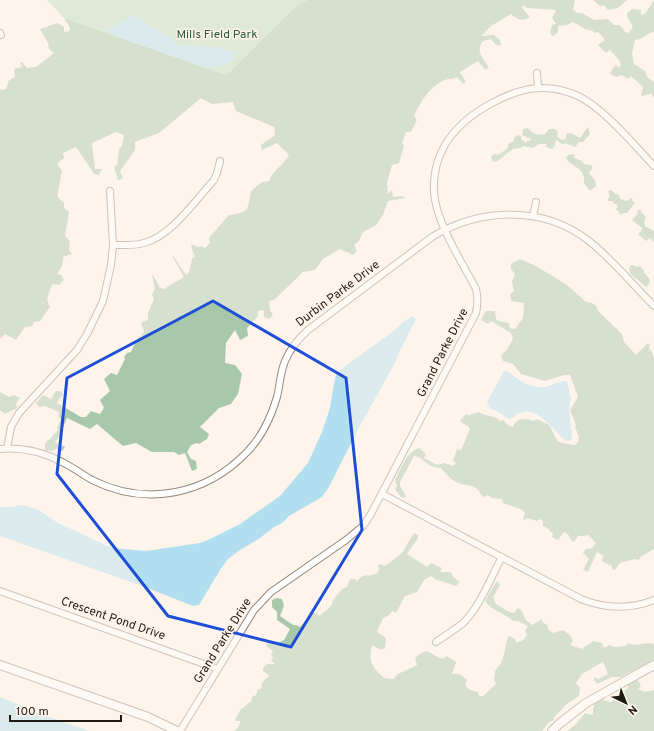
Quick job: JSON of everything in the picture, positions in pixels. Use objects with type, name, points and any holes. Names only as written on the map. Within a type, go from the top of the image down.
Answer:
[{"type":"street","points":[[537,73],[538,88]]},
{"type":"street","name":"Grand Parke Drive","points":[[180,731],[254,610],[262,600],[363,526],[382,494],[476,313],[478,296],[476,288],[445,229],[436,205],[434,180],[440,154],[460,124],[479,110],[508,95],[527,89],[538,88],[564,90],[596,107],[654,166]]},
{"type":"street","points":[[113,245],[133,245],[144,243],[165,233],[214,180],[220,161]]},
{"type":"street","points":[[7,448],[11,426],[19,413],[68,361],[87,334],[97,316],[107,286],[113,245],[110,191]]},
{"type":"street","points":[[533,216],[536,202]]},
{"type":"street","name":"Durbin Parke Drive","points":[[0,449],[7,448],[26,450],[48,456],[108,487],[137,494],[169,494],[184,491],[211,481],[224,473],[238,461],[248,451],[261,433],[272,412],[285,361],[299,338],[314,325],[432,237],[445,229],[466,221],[488,216],[518,214],[547,219],[562,225],[589,241],[654,306]]},
{"type":"street","points":[[382,494],[594,604],[618,608],[633,607],[654,600]]},
{"type":"street","points":[[436,642],[462,624],[475,608],[502,557]]},
{"type":"street","name":"Crescent Pond Drive","points":[[0,591],[218,669]]},
{"type":"street","points":[[0,665],[148,717],[177,731]]},
{"type":"street","points":[[552,731],[563,720],[586,703],[654,665]]},
{"type":"highlighted area","points":[[213,301],[346,378],[362,530],[291,647],[168,616],[57,474],[67,378]]},
{"type":"green space","name":"Mills Field Park","points":[[47,0],[307,0],[294,8],[226,75],[64,18]]},
{"type":"green space","points":[[307,0],[575,0],[573,10],[577,13],[582,13],[594,20],[608,19],[614,25],[620,25],[625,32],[628,33],[633,27],[627,13],[632,9],[641,10],[641,15],[645,14],[654,0],[654,32],[635,40],[632,53],[634,64],[645,71],[647,77],[654,82],[654,97],[651,94],[641,96],[643,87],[631,76],[628,79],[622,75],[616,77],[610,74],[616,65],[619,68],[621,65],[619,60],[610,50],[606,53],[598,45],[604,41],[604,38],[598,32],[595,33],[572,22],[568,25],[558,26],[558,32],[552,36],[550,32],[552,25],[556,24],[552,18],[556,10],[527,8],[524,5],[522,8],[530,17],[520,20],[511,14],[491,26],[481,36],[494,35],[500,40],[501,46],[495,44],[491,39],[483,41],[481,45],[481,55],[489,68],[485,70],[478,61],[460,72],[466,82],[463,84],[457,77],[442,81],[427,94],[420,105],[414,116],[417,120],[411,132],[406,132],[402,143],[404,146],[399,163],[392,165],[387,183],[388,194],[392,190],[393,197],[403,196],[405,198],[388,201],[383,215],[376,225],[363,232],[359,241],[354,245],[357,251],[353,255],[340,249],[323,259],[315,270],[303,272],[274,300],[269,301],[270,310],[273,315],[269,319],[264,317],[264,310],[258,311],[258,316],[247,328],[248,336],[240,340],[235,330],[226,343],[225,363],[235,365],[242,374],[238,394],[231,404],[219,408],[200,427],[209,434],[207,439],[199,444],[197,443],[191,445],[187,452],[191,459],[196,461],[197,469],[192,471],[185,453],[179,455],[174,452],[152,452],[136,443],[123,446],[97,424],[90,429],[67,418],[58,439],[55,441],[56,443],[65,447],[62,451],[56,449],[52,451],[45,450],[45,443],[58,430],[57,428],[61,419],[58,417],[59,412],[45,406],[39,407],[36,403],[43,395],[51,399],[56,391],[60,391],[63,394],[57,403],[81,417],[86,417],[91,411],[100,414],[104,408],[100,400],[110,391],[104,379],[111,373],[117,375],[125,359],[124,357],[127,353],[131,352],[138,337],[141,336],[144,331],[141,324],[142,322],[148,320],[148,313],[154,299],[152,295],[155,288],[152,276],[153,275],[160,288],[164,289],[184,277],[172,256],[186,275],[189,272],[192,259],[195,256],[191,244],[205,248],[210,243],[209,238],[229,215],[241,213],[248,207],[251,191],[262,182],[269,181],[273,173],[289,155],[277,143],[262,150],[261,145],[275,135],[274,127],[236,111],[233,102],[212,104],[201,98],[159,133],[135,142],[135,150],[120,171],[123,178],[120,180],[118,180],[114,167],[117,165],[119,149],[122,146],[124,135],[116,132],[92,143],[95,169],[102,169],[99,175],[94,174],[76,147],[63,153],[64,158],[57,164],[62,171],[57,196],[64,203],[64,208],[69,212],[65,236],[70,241],[69,250],[72,254],[63,257],[62,266],[57,274],[61,275],[64,280],[59,285],[52,284],[47,299],[50,307],[40,321],[34,322],[32,326],[25,327],[16,340],[5,334],[0,339],[0,90],[6,89],[9,80],[15,77],[14,69],[22,67],[20,63],[22,62],[27,68],[36,67],[54,53],[48,48],[49,45],[40,29],[58,23],[64,27],[64,32],[69,31],[70,28],[64,18],[226,75],[294,8]]},
{"type":"green space","points":[[593,0],[627,0],[618,8],[608,10],[604,5],[600,6]]},
{"type":"green space","points":[[588,127],[590,134],[583,142],[579,142],[575,147],[565,143],[563,145],[557,140],[552,149],[546,147],[547,144],[541,144],[533,148],[523,146],[521,148],[513,149],[496,162],[492,161],[491,156],[495,154],[498,155],[508,148],[508,144],[514,141],[514,138],[517,135],[521,136],[521,139],[525,142],[531,140],[522,135],[523,129],[528,128],[536,134],[545,134],[549,129],[555,129],[558,132],[557,136],[564,140],[566,138],[566,134],[571,133],[580,138]]},
{"type":"green space","points":[[571,154],[575,155],[574,158],[582,161],[584,164],[591,165],[593,168],[589,173],[595,180],[596,186],[591,190],[589,190],[584,183],[583,174],[581,171],[566,158]]},
{"type":"green space","points":[[611,190],[619,195],[621,200],[623,199],[625,201],[629,200],[630,198],[633,199],[632,200],[635,203],[627,213],[620,215],[619,211],[616,210],[618,206],[612,201],[608,201],[608,198],[610,197],[608,191]]},
{"type":"green space","points":[[637,210],[641,210],[646,217],[644,221],[645,226],[654,231],[654,242],[650,238],[646,241],[638,234],[642,228],[632,220],[638,213]]},
{"type":"green space","points":[[520,259],[536,266],[567,285],[586,302],[592,303],[597,307],[598,311],[622,334],[624,342],[636,355],[648,343],[650,345],[649,348],[654,359],[654,549],[640,557],[640,559],[620,563],[615,570],[612,569],[612,566],[603,562],[602,560],[604,556],[597,552],[588,572],[583,570],[589,559],[583,553],[586,549],[592,548],[596,543],[588,535],[578,536],[574,542],[568,534],[564,532],[558,540],[552,537],[553,533],[543,526],[543,521],[540,519],[537,521],[527,518],[525,520],[523,519],[525,513],[523,510],[503,503],[502,499],[491,498],[487,495],[485,497],[476,488],[455,482],[441,468],[431,466],[418,457],[414,456],[400,482],[400,486],[406,496],[404,498],[401,497],[395,489],[397,486],[395,480],[404,461],[414,450],[419,448],[426,454],[424,458],[437,465],[444,463],[453,466],[456,463],[453,461],[457,449],[461,450],[470,429],[460,421],[466,414],[469,415],[479,412],[497,418],[500,421],[503,420],[509,426],[513,427],[517,421],[522,419],[534,421],[537,419],[549,425],[558,442],[574,445],[578,443],[579,437],[570,410],[578,397],[570,375],[564,375],[545,381],[521,374],[513,364],[503,361],[501,356],[506,351],[513,339],[511,333],[491,321],[488,324],[481,320],[486,311],[495,311],[496,319],[498,321],[509,323],[510,328],[515,329],[523,318],[524,303],[511,301],[510,294],[514,291],[512,281],[515,274],[511,269],[511,264]]},
{"type":"green space","points":[[632,265],[638,267],[640,266],[644,271],[650,281],[647,287],[631,275],[629,269]]},
{"type":"green space","points":[[0,392],[9,397],[14,395],[20,398],[16,404],[17,408],[5,414],[0,410]]},
{"type":"green space","points":[[414,533],[418,535],[418,538],[407,554],[427,567],[431,563],[442,568],[440,572],[451,572],[453,577],[460,582],[456,586],[437,580],[431,576],[424,580],[417,592],[405,596],[396,613],[392,611],[388,616],[383,618],[377,632],[386,638],[385,648],[381,650],[372,645],[370,656],[376,671],[384,678],[394,679],[398,674],[417,665],[415,658],[420,654],[429,652],[443,659],[447,656],[456,662],[452,674],[460,674],[467,680],[465,684],[467,688],[478,692],[479,696],[483,696],[496,684],[494,680],[495,671],[502,662],[508,637],[510,636],[515,639],[516,643],[523,640],[527,635],[525,631],[528,626],[518,621],[513,621],[491,607],[485,601],[496,582],[500,585],[493,597],[496,604],[509,612],[514,613],[518,608],[522,611],[525,619],[532,625],[542,619],[542,622],[547,625],[548,629],[553,633],[563,630],[570,635],[573,641],[570,645],[582,649],[593,641],[602,643],[604,648],[609,645],[614,647],[626,646],[628,643],[634,645],[649,643],[654,644],[654,660],[621,677],[612,677],[597,684],[594,680],[595,677],[598,679],[608,674],[603,662],[582,674],[576,683],[580,688],[579,696],[568,703],[554,717],[554,720],[549,722],[542,731],[233,731],[239,724],[240,721],[235,720],[241,709],[249,702],[250,703],[252,697],[256,695],[258,689],[262,687],[261,685],[266,678],[270,676],[263,671],[263,668],[267,664],[275,663],[271,661],[273,651],[266,646],[267,642],[270,641],[276,644],[284,640],[290,629],[277,620],[277,612],[272,607],[272,600],[277,598],[282,599],[284,606],[280,616],[293,625],[300,627],[312,613],[316,613],[319,616],[328,609],[342,589],[347,587],[350,579],[357,581],[361,577],[377,573],[379,570],[378,565],[381,564],[385,566],[402,553]]},
{"type":"green space","points":[[638,680],[641,686],[638,689],[645,692],[654,690],[654,731],[567,731],[575,725],[585,713],[593,715],[594,706],[599,699],[611,702],[628,688],[628,685]]},
{"type":"water","points":[[130,16],[137,16],[178,44],[216,47],[223,49],[234,54],[234,60],[224,65],[207,68],[109,34],[107,29]]},
{"type":"water","points":[[412,316],[416,319],[395,363],[356,433],[329,487],[322,497],[289,516],[282,523],[228,559],[199,605],[193,606],[145,587],[0,536],[0,507],[13,507],[18,505],[39,510],[58,523],[112,548],[146,551],[200,543],[240,524],[280,496],[308,463],[322,432],[330,408],[337,372]]},
{"type":"water","points":[[504,371],[509,372],[527,384],[536,387],[543,387],[567,381],[571,399],[569,408],[572,438],[569,441],[566,441],[545,421],[533,413],[520,413],[509,419],[497,411],[490,409],[487,402]]},
{"type":"water","points":[[0,697],[41,714],[89,731],[0,731]]}]
